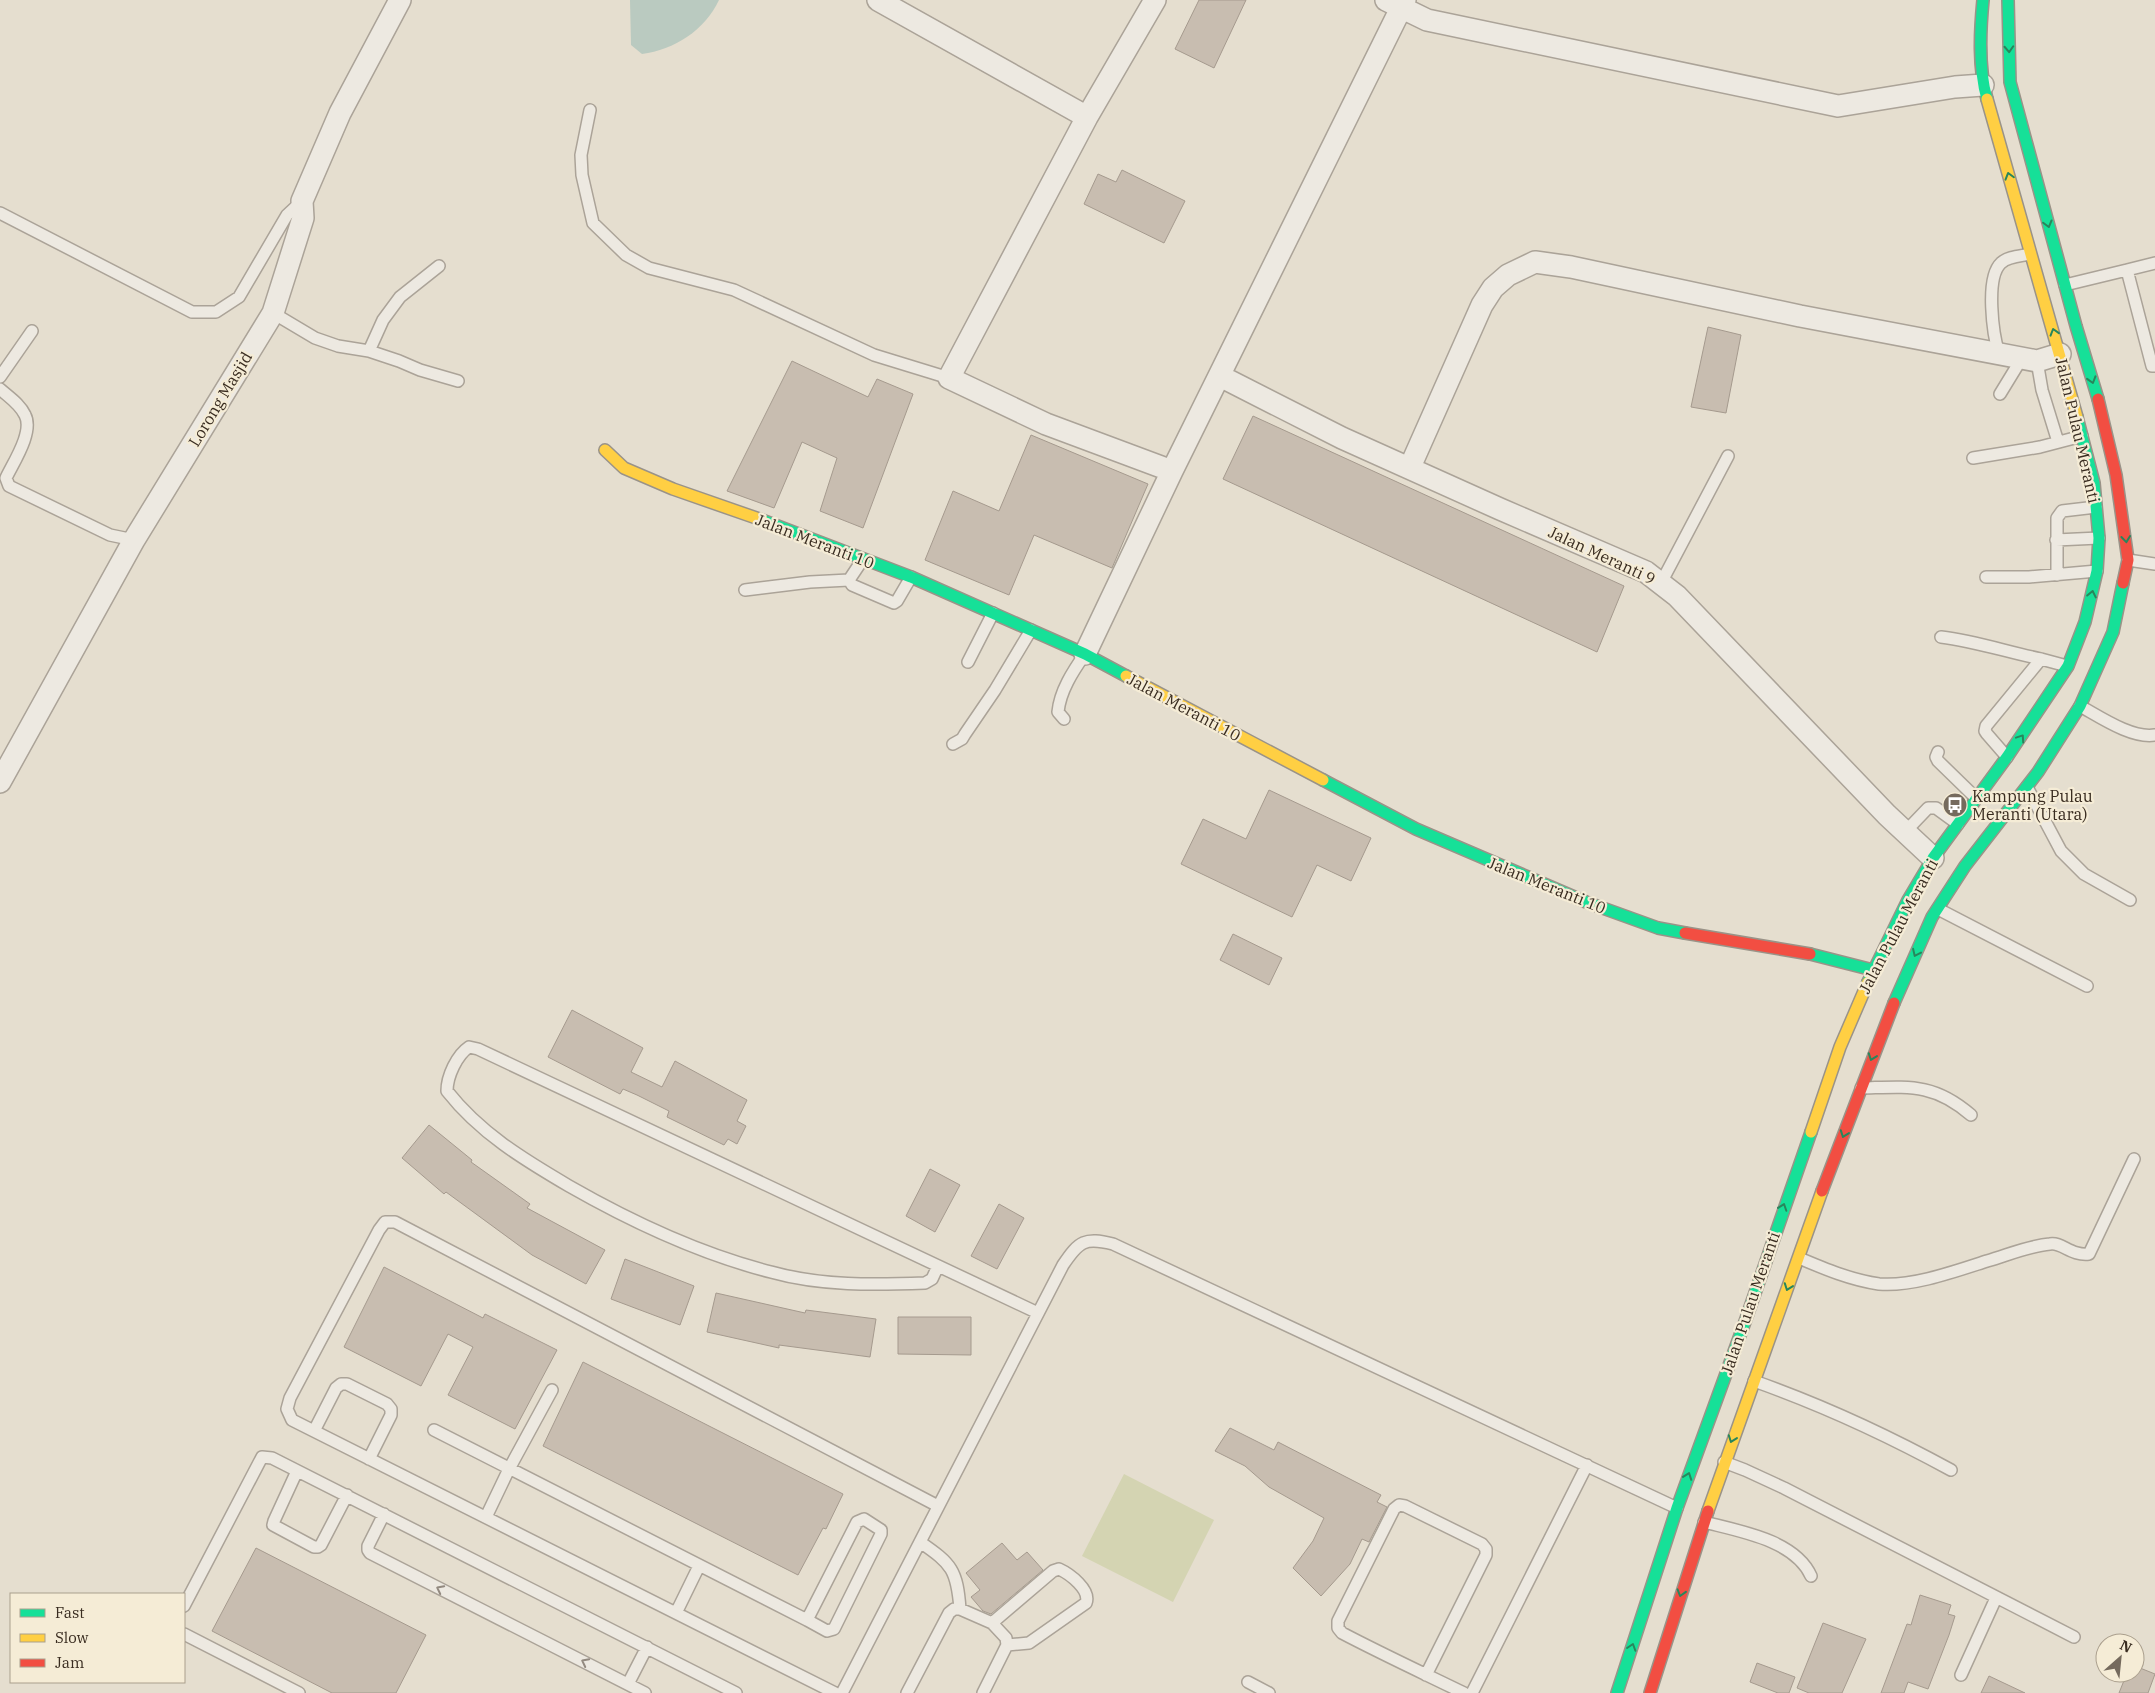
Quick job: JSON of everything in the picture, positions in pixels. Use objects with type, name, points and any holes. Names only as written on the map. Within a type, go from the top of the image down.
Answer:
[{"type":"main road","name":"Jalan Pulau Meranti","points":[[1616,1693],[1677,1508],[1854,1012],[1908,900],[1934,858],[1976,798],[2008,757],[2068,666],[2085,622],[2097,571],[2098,538],[2094,483],[2060,354],[1983,85],[1981,20],[1983,0]]},
{"type":"main road","name":"Jalan Pulau Meranti","points":[[1650,1693],[1703,1521],[1861,1088],[1877,1022],[1938,909],[1965,866],[2038,772],[2080,706],[2113,632],[2128,560],[2116,475],[2104,419],[2065,285],[2010,82],[2008,0]]},
{"type":"main road","name":"Jalan Meranti 10","points":[[605,450],[624,468],[673,489],[774,524],[911,577],[1085,654],[1416,829],[1586,902],[1658,928],[1769,946],[1828,958],[1873,970]]},
{"type":"main road","points":[[1854,1012],[1877,1022]]},
{"type":"street","name":"Lorong Masjid","points":[[0,782],[134,540],[273,313],[303,218],[302,201],[340,113],[400,0]]},
{"type":"street","points":[[878,0],[1087,117]]},
{"type":"street","points":[[1155,0],[1087,117],[949,378],[1046,424],[1172,471]]},
{"type":"street","points":[[1085,654],[1398,3],[1427,20],[1838,106],[1955,87],[1983,85]]},
{"type":"street","points":[[1410,468],[1482,305],[1494,288],[1508,275],[1535,262],[1571,267],[1800,316],[2030,360],[2060,354]]},
{"type":"street","name":"Jalan Meranti 9","points":[[1220,376],[1342,438],[1646,572],[1662,583],[1684,603],[1905,832],[1934,858]]},
{"type":"lane","points":[[590,110],[580,155],[582,175],[593,223],[626,254],[649,268],[734,290],[874,355],[949,378]]},
{"type":"lane","points":[[0,213],[192,312],[216,312],[239,297],[287,215],[302,201]]},
{"type":"lane","points":[[1999,354],[1990,302],[1997,269],[2007,259],[2030,254]]},
{"type":"lane","points":[[2065,285],[2155,262]]},
{"type":"lane","points":[[369,352],[383,320],[400,298],[439,266]]},
{"type":"lane","points":[[2127,270],[2153,366]]},
{"type":"lane","points":[[273,313],[315,338],[338,346],[369,352],[399,361],[420,370],[458,381]]},
{"type":"lane","points":[[0,377],[32,331]]},
{"type":"lane","points":[[2000,394],[2030,360],[2042,390],[2058,442]]},
{"type":"lane","points":[[0,389],[26,416],[28,429],[23,444],[6,478],[9,486],[110,535],[134,540]]},
{"type":"lane","points":[[1972,458],[2082,436]]},
{"type":"lane","points":[[1662,583],[1728,456]]},
{"type":"lane","points":[[2056,575],[2057,518],[2062,511],[2096,507]]},
{"type":"lane","points":[[2056,540],[2098,538]]},
{"type":"lane","points":[[850,580],[863,559]]},
{"type":"lane","points":[[2128,560],[2155,564]]},
{"type":"lane","points":[[1986,577],[2056,575],[2097,571]]},
{"type":"lane","points":[[850,580],[852,585],[894,603],[911,577]]},
{"type":"lane","points":[[745,590],[810,582],[850,580]]},
{"type":"lane","points":[[968,662],[993,613]]},
{"type":"lane","points":[[953,744],[962,739],[995,690],[1030,630]]},
{"type":"lane","points":[[1941,637],[1968,640],[2002,652],[2068,666]]},
{"type":"lane","points":[[1064,719],[1058,712],[1059,701],[1085,654]]},
{"type":"lane","points":[[2008,757],[1987,734],[1985,731],[1986,726],[2041,659]]},
{"type":"lane","points":[[2080,706],[2134,734],[2155,735]]},
{"type":"lane","points":[[1938,752],[1936,757],[1938,761],[1976,798]]},
{"type":"lane","points":[[2027,786],[2061,851],[2084,874],[2130,900]]},
{"type":"lane","points":[[1905,832],[1928,808],[1936,808],[1958,824]]},
{"type":"lane","points":[[1938,909],[2087,986]]},
{"type":"lane","points":[[938,1266],[932,1279],[925,1283],[830,1283],[772,1273],[716,1255],[649,1228],[590,1198],[524,1160],[485,1132],[447,1091],[447,1081],[463,1051],[469,1047],[478,1049],[1038,1313]]},
{"type":"lane","points":[[1861,1088],[1916,1087],[1937,1092],[1954,1101],[1971,1115]]},
{"type":"lane","points":[[1799,1258],[1852,1279],[1880,1284],[1904,1283],[1934,1276],[1990,1260],[2006,1253],[2052,1243],[2079,1255],[2090,1254],[2134,1159]]},
{"type":"lane","points":[[835,1693],[292,1420],[287,1409],[290,1398],[379,1230],[385,1222],[395,1222],[938,1506]]},
{"type":"lane","points":[[842,1693],[1063,1265],[1082,1242],[1096,1240],[1113,1244],[1677,1508]]},
{"type":"lane","points":[[1754,1381],[1818,1405],[1877,1431],[1901,1442],[1950,1470]]},
{"type":"lane","points":[[314,1431],[336,1388],[341,1384],[347,1384],[387,1404],[391,1408],[391,1415],[369,1459]]},
{"type":"lane","points":[[486,1517],[552,1390]]},
{"type":"lane","points":[[434,1430],[827,1631],[834,1628],[881,1534],[878,1526],[864,1519],[857,1522],[807,1620]]},
{"type":"lane","points":[[185,1604],[262,1457],[272,1458],[736,1693]]},
{"type":"lane","points":[[1724,1462],[1784,1488],[2074,1637]]},
{"type":"lane","points":[[1472,1693],[1587,1465]]},
{"type":"lane","points":[[297,1471],[274,1521],[274,1525],[314,1547],[318,1547],[321,1544],[347,1495]]},
{"type":"lane","points":[[1426,1675],[1486,1555],[1486,1549],[1482,1544],[1405,1506],[1399,1505],[1394,1509],[1338,1621],[1338,1628],[1342,1633],[1426,1675],[1464,1693]]},
{"type":"lane","points":[[384,1514],[368,1546],[370,1553],[645,1693]]},
{"type":"lane","points":[[1703,1521],[1754,1534],[1789,1552],[1805,1563],[1811,1576]]},
{"type":"lane","points":[[920,1542],[939,1555],[952,1568],[958,1587],[960,1609]]},
{"type":"lane","points":[[676,1613],[699,1566]]},
{"type":"lane","points":[[992,1623],[1053,1571],[1059,1569],[1065,1572],[1086,1592],[1088,1597],[1086,1603],[1045,1633],[1029,1643],[1007,1645]]},
{"type":"lane","points":[[1961,1675],[1996,1598]]},
{"type":"lane","points":[[907,1693],[949,1613],[954,1609],[960,1609],[992,1623],[1006,1638],[1007,1645],[983,1693]]},
{"type":"lane","points":[[185,1635],[299,1693]]},
{"type":"lane","points":[[628,1684],[646,1647]]},
{"type":"lane","points":[[1248,1682],[1269,1693]]},
{"type":"green space","points":[[1124,1474],[1214,1520],[1173,1602],[1082,1556]]},
{"type":"shaded area","points":[[630,0],[719,0],[706,21],[687,37],[666,48],[642,54],[631,45]]},
{"type":"building","points":[[1199,0],[1246,0],[1214,68],[1175,49]]},
{"type":"building","points":[[1122,170],[1185,201],[1164,243],[1084,204],[1098,174],[1116,182]]},
{"type":"building","points":[[1708,327],[1741,335],[1726,413],[1691,407]]},
{"type":"building","points":[[792,361],[868,397],[877,379],[913,394],[863,528],[820,511],[837,458],[802,442],[774,508],[727,491]]},
{"type":"building","points":[[1253,416],[1624,586],[1597,652],[1223,479]]},
{"type":"building","points":[[1031,435],[1148,484],[1112,568],[1034,535],[1009,595],[925,560],[953,491],[999,511]]},
{"type":"building","points":[[1269,790],[1371,838],[1351,881],[1317,865],[1292,917],[1181,864],[1203,819],[1246,839]]},
{"type":"building","points":[[1233,934],[1282,958],[1269,985],[1220,960]]},
{"type":"building","points":[[572,1010],[643,1048],[631,1072],[662,1087],[675,1061],[747,1100],[737,1121],[746,1126],[737,1144],[728,1139],[724,1145],[667,1117],[669,1111],[637,1095],[623,1089],[620,1094],[548,1057]]},
{"type":"building","points":[[429,1125],[472,1160],[471,1162],[530,1204],[527,1208],[605,1250],[586,1284],[532,1255],[446,1192],[444,1194],[402,1158]]},
{"type":"building","points":[[930,1169],[960,1185],[935,1232],[906,1216]]},
{"type":"building","points":[[999,1204],[1024,1218],[997,1269],[971,1256]]},
{"type":"building","points":[[625,1259],[694,1286],[680,1325],[611,1299]]},
{"type":"building","points":[[384,1267],[483,1318],[485,1314],[557,1350],[515,1429],[448,1395],[473,1347],[448,1334],[421,1386],[344,1347]]},
{"type":"building","points":[[716,1293],[805,1313],[806,1310],[876,1319],[870,1357],[779,1345],[779,1348],[707,1332]]},
{"type":"building","points":[[898,1317],[971,1317],[971,1355],[898,1354]]},
{"type":"building","points":[[583,1362],[843,1494],[826,1529],[823,1528],[798,1575],[543,1446]]},
{"type":"building","points":[[1230,1428],[1274,1450],[1278,1442],[1381,1495],[1377,1502],[1387,1507],[1369,1542],[1362,1539],[1350,1564],[1321,1596],[1293,1568],[1313,1541],[1324,1518],[1269,1487],[1245,1466],[1215,1451]]},
{"type":"building","points":[[1002,1543],[1017,1560],[1027,1552],[1043,1570],[991,1614],[983,1611],[971,1597],[980,1590],[966,1573]]},
{"type":"building","points":[[256,1548],[426,1635],[396,1693],[332,1693],[212,1631]]},
{"type":"building","points":[[1920,1595],[1951,1605],[1948,1614],[1955,1616],[1928,1689],[1908,1682],[1904,1693],[1881,1693],[1907,1624],[1911,1625]]},
{"type":"building","points":[[1823,1623],[1866,1639],[1842,1693],[1809,1693],[1797,1688]]},
{"type":"building","points":[[1757,1663],[1795,1677],[1789,1693],[1778,1693],[1750,1682]]},
{"type":"building","points":[[2145,1670],[2155,1674],[2148,1693],[2119,1693],[2123,1683],[2145,1683]]},
{"type":"building","points":[[1989,1676],[2025,1693],[1981,1693]]},
{"type":"traffic: fast","points":[[1983,0],[1981,62],[1987,99]]},
{"type":"traffic: fast","points":[[2008,0],[2010,82],[2076,326],[2098,399]]},
{"type":"traffic: fast","points":[[1868,982],[1908,900],[1933,858],[2007,757],[2068,666],[2085,622],[2097,571],[2099,538],[2094,483],[2077,417]]},
{"type":"traffic: fast","points":[[762,520],[911,577],[1085,654],[1126,676]]},
{"type":"traffic: fast","points":[[1894,1003],[1932,917],[1965,866],[2038,772],[2080,706],[2113,632],[2123,583]]},
{"type":"traffic: fast","points":[[1323,780],[1416,829],[1586,902],[1658,928],[1685,933]]},
{"type":"traffic: fast","points":[[1810,954],[1873,970]]},
{"type":"traffic: fast","points":[[1617,1693],[1677,1508],[1746,1319],[1811,1132]]},
{"type":"traffic: slow","points":[[1987,99],[2077,417]]},
{"type":"traffic: slow","points":[[605,450],[624,468],[673,489],[762,520]]},
{"type":"traffic: slow","points":[[1126,676],[1323,780]]},
{"type":"traffic: slow","points":[[1811,1132],[1840,1047],[1868,982]]},
{"type":"traffic: slow","points":[[1708,1511],[1822,1191]]},
{"type":"traffic: jam","points":[[2098,399],[2116,475],[2128,560],[2123,583]]},
{"type":"traffic: jam","points":[[1685,933],[1810,954]]},
{"type":"traffic: jam","points":[[1822,1191],[1894,1003]]},
{"type":"traffic: jam","points":[[1650,1693],[1708,1511]]},
{"type":"place","name":"Kampung Pulau Meranti (Utara)","points":[[1955,805]]}]
